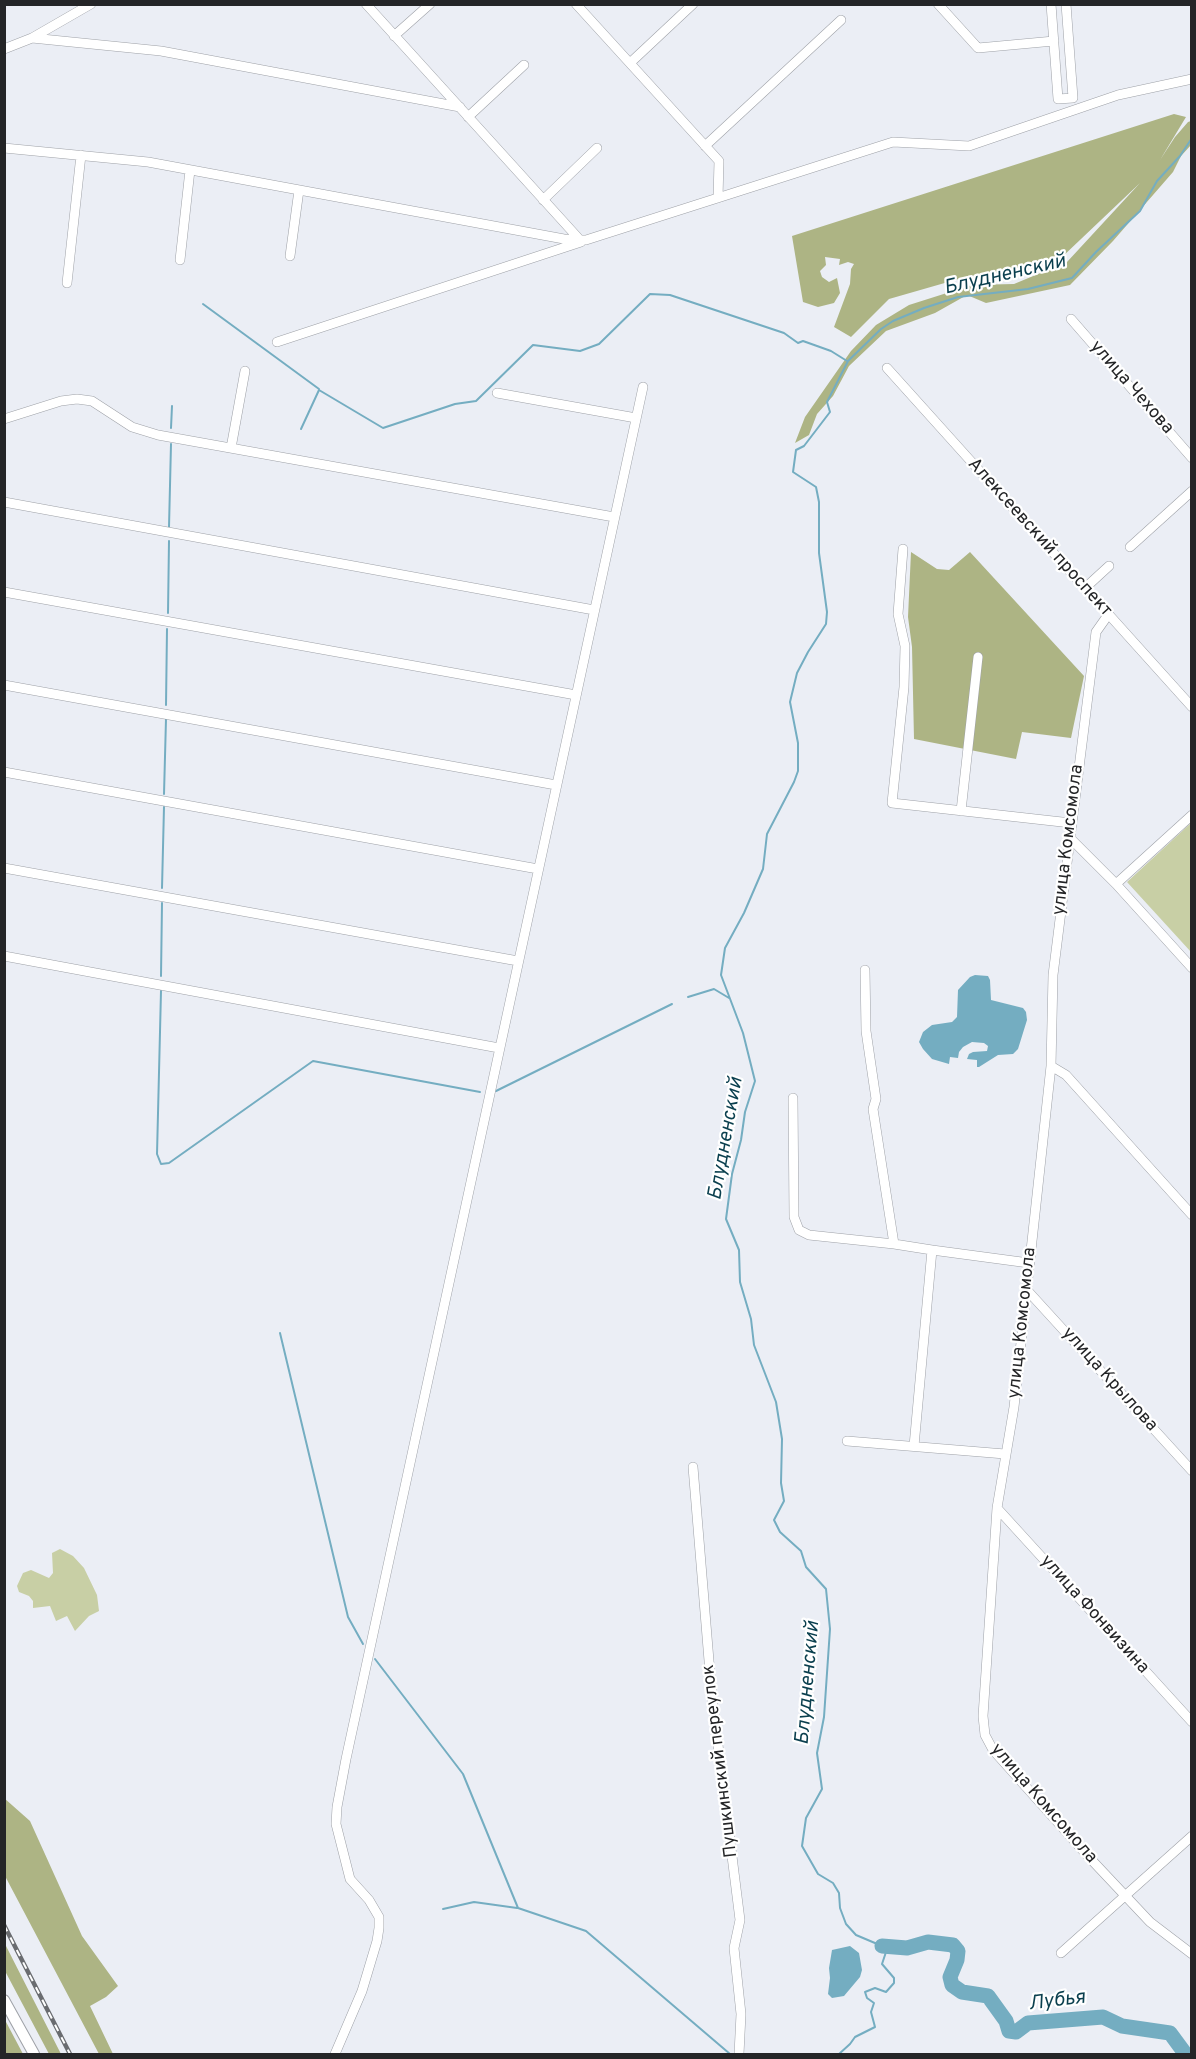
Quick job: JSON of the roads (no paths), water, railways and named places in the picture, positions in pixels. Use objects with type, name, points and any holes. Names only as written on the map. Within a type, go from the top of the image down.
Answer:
[{"type":"street","points":[[4,49],[32,38],[91,4]]},
{"type":"street","points":[[366,4],[543,200],[583,240]]},
{"type":"street","points":[[394,36],[430,4]]},
{"type":"street","points":[[576,4],[719,161],[718,198]]},
{"type":"street","points":[[630,63],[693,4]]},
{"type":"street","points":[[938,4],[978,48],[1054,41]]},
{"type":"street","points":[[1051,4],[1059,99],[1073,98],[1066,4]]},
{"type":"street","points":[[705,146],[841,20]]},
{"type":"street","points":[[32,38],[161,51],[459,107]]},
{"type":"street","points":[[468,117],[524,65]]},
{"type":"street","points":[[277,342],[583,240],[893,142],[969,146],[1118,95],[1191,79]]},
{"type":"street","points":[[4,148],[148,162],[564,239],[583,240]]},
{"type":"street","points":[[543,200],[597,148]]},
{"type":"street","points":[[67,283],[81,155]]},
{"type":"street","points":[[180,260],[190,170]]},
{"type":"street","points":[[291,256],[299,190]]},
{"type":"street","name":"улица Чехова","points":[[1071,319],[1191,458]]},
{"type":"street","name":"Алексеевский проспект","points":[[887,368],[1191,707]]},
{"type":"street","points":[[231,448],[245,372]]},
{"type":"street","points":[[335,2055],[362,1991],[379,1928],[379,1917],[369,1900],[351,1879],[336,1824],[337,1807],[643,387]]},
{"type":"street","points":[[497,393],[636,418]]},
{"type":"street","points":[[4,419],[61,401],[77,399],[92,401],[132,427],[158,435],[614,517]]},
{"type":"street","points":[[1130,547],[1191,491]]},
{"type":"street","points":[[4,502],[594,610]]},
{"type":"street","points":[[903,549],[898,614],[905,646],[904,687],[892,803],[1071,823]]},
{"type":"street","points":[[1085,588],[1109,566]]},
{"type":"street","points":[[4,592],[576,695]]},
{"type":"street","name":"улица Комсомола","points":[[1108,615],[1096,633],[1053,975],[1051,1066],[1014,1407],[997,1508],[983,1716],[985,1735],[993,1750],[1150,1922],[1191,1954]]},
{"type":"street","points":[[961,811],[978,657]]},
{"type":"street","points":[[4,685],[556,785]]},
{"type":"street","points":[[4,772],[538,869]]},
{"type":"street","points":[[1116,884],[1191,816]]},
{"type":"street","points":[[1070,837],[1116,884],[1191,968]]},
{"type":"street","points":[[4,868],[518,961]]},
{"type":"street","points":[[4,956],[499,1048]]},
{"type":"street","points":[[866,970],[866,1031],[876,1099],[873,1109],[894,1244]]},
{"type":"street","points":[[1051,1066],[1066,1075],[1191,1215]]},
{"type":"street","points":[[793,1098],[794,1217],[799,1230],[809,1235],[894,1244],[1029,1263]]},
{"type":"street","points":[[915,1446],[932,1250]]},
{"type":"street","name":"улица Крылова","points":[[1026,1289],[1191,1471]]},
{"type":"street","points":[[847,1441],[1005,1455]]},
{"type":"street","name":"Пушкинский переулок","points":[[693,1467],[712,1697],[740,1920],[734,1948],[741,2014],[740,2055]]},
{"type":"street","name":"улица Фонвизина","points":[[997,1508],[1191,1722]]},
{"type":"street","points":[[1061,1953],[1191,1836]]},
{"type":"street","points":[[4,2000],[34,2055]]},
{"type":"water","points":[[988,976],[991,1000],[1023,1008],[1026,1012],[1027,1020],[1018,1049],[1013,1054],[998,1055],[979,1067],[977,1067],[977,1060],[967,1059],[973,1052],[987,1051],[988,1046],[984,1043],[972,1042],[963,1047],[958,1058],[950,1057],[949,1064],[932,1059],[919,1042],[923,1032],[932,1025],[952,1022],[957,1017],[958,990],[970,977]]},
{"type":"water","points":[[850,1946],[859,1953],[862,1970],[860,1977],[844,1996],[832,1998],[828,1994],[832,1950]]},
{"type":"waterway","name":"Блудненский","points":[[839,2054],[855,2037],[875,2027],[871,2012],[874,2003],[867,1998],[865,1992],[875,1988],[886,1992],[894,1983],[894,1978],[882,1964],[886,1952],[882,1946],[856,1935],[846,1924],[840,1908],[839,1893],[833,1883],[818,1874],[802,1846],[806,1818],[822,1789],[817,1753],[824,1717],[830,1629],[826,1589],[806,1567],[801,1551],[780,1532],[774,1520],[784,1501],[781,1483],[782,1439],[776,1402],[754,1345],[751,1319],[740,1282],[739,1250],[726,1219],[732,1174],[741,1140],[745,1112],[755,1081],[743,1033],[721,975],[725,948],[744,913],[763,869],[767,834],[798,771],[798,743],[790,702],[797,673],[826,624],[827,612],[819,553],[819,502],[816,487],[793,472],[796,450],[804,446],[830,412],[827,402],[848,361],[881,329],[893,321],[924,308],[958,297],[1028,289],[1072,278],[1140,211],[1157,181],[1180,156],[1192,138]]},
{"type":"waterway","points":[[301,429],[319,390],[383,428],[455,404],[476,401],[533,345],[580,351],[599,344],[650,294],[670,295],[784,333],[798,343],[803,341],[831,351],[847,361]]},
{"type":"waterway","points":[[203,304],[319,389]]},
{"type":"waterway","points":[[171,428],[172,406]]},
{"type":"waterway","points":[[169,527],[171,444]]},
{"type":"waterway","points":[[168,613],[169,541]]},
{"type":"waterway","points":[[166,705],[167,629]]},
{"type":"waterway","points":[[164,794],[166,719]]},
{"type":"waterway","points":[[162,888],[164,807]]},
{"type":"waterway","points":[[161,976],[162,903]]},
{"type":"waterway","points":[[688,997],[714,989],[729,998]]},
{"type":"waterway","points":[[161,991],[157,1154],[161,1164],[169,1163],[313,1061],[480,1092]]},
{"type":"waterway","points":[[496,1091],[672,1004]]},
{"type":"waterway","points":[[280,1333],[348,1617],[363,1644]]},
{"type":"waterway","points":[[375,1659],[463,1774],[518,1908],[586,1931],[730,2054]]},
{"type":"waterway","points":[[443,1909],[474,1902],[517,1908]]},
{"type":"waterway","name":"Лубья","points":[[882,1946],[907,1948],[928,1942],[953,1945],[958,1951],[950,1977],[952,1985],[962,1992],[988,1996],[1006,2021],[1009,2031],[1016,2032],[1028,2023],[1103,2017],[1122,2026],[1170,2033],[1184,2054]]},
{"type":"railway","points":[[4,1925],[70,2054]]}]
